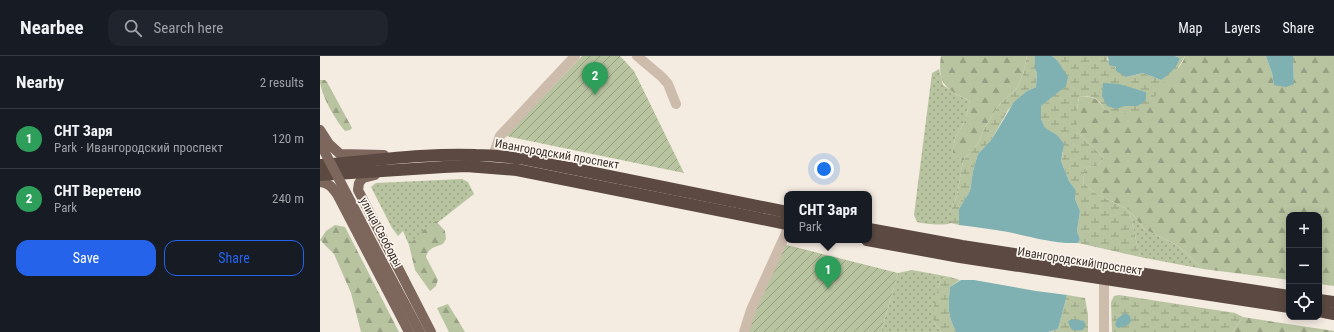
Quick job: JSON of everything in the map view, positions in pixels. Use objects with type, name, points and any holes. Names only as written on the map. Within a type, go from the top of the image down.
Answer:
[{"type":"highway","name":"Ивангородский проспект","points":[[320,175],[447,155],[493,156],[525,160],[784,211]]},
{"type":"highway","name":"Ивангородский проспект","points":[[320,165],[394,164],[466,166],[517,170],[784,223]]},
{"type":"highway","name":"Ивангородский проспект","points":[[872,230],[962,246],[1286,296]]},
{"type":"highway","name":"Ивангородский проспект","points":[[872,241],[960,257],[1286,307]]},
{"type":"highway","points":[[1322,300],[1334,302]]},
{"type":"highway","points":[[1322,312],[1334,314]]},
{"type":"main road","points":[[320,130],[329,144],[340,154],[383,154],[394,164]]},
{"type":"main road","name":"улица Свободы","points":[[320,143],[420,332]]},
{"type":"main road","name":"улица Свободы","points":[[394,164],[392,173],[365,176],[360,181],[358,190],[431,332]]},
{"type":"main road","name":"улица Свободы","points":[[320,182],[331,186],[337,194],[410,332]]},
{"type":"street","points":[[493,156],[500,136],[575,56]]},
{"type":"street","points":[[637,56],[668,84],[676,104]]},
{"type":"street","points":[[744,332],[751,310],[784,238]]},
{"type":"street","points":[[1104,279],[1104,332]]},
{"type":"green space","points":[[582,56],[620,56],[634,71],[684,173],[506,136]]},
{"type":"green space","points":[[941,56],[1027,56],[1023,74],[1017,88],[998,106],[985,127],[979,142],[963,161],[952,155],[955,138],[965,121],[970,101],[955,93],[945,85],[940,74]]},
{"type":"green space","points":[[1027,56],[1035,56],[1035,69],[1037,73],[1036,87],[1027,91],[1008,110],[992,139],[978,154],[973,171],[970,191],[959,209],[959,225],[951,223],[951,210],[957,196],[963,161],[979,142],[985,127],[998,106],[1017,88],[1023,74]]},
{"type":"green space","points":[[1052,56],[1108,56],[1107,60],[1126,77],[1143,73],[1161,80],[1180,58],[1175,56],[1185,56],[1175,73],[1163,83],[1163,86],[1140,112],[1126,114],[1105,110],[1100,102],[1095,98],[1079,96],[1077,110],[1077,132],[1104,158],[1097,166],[1087,167],[1083,183],[1095,193],[1129,210],[1140,257],[1078,243],[1080,239],[1077,231],[1080,211],[1075,199],[1075,189],[1069,181],[1061,161],[1063,153],[1057,135],[1045,129],[1041,119],[1041,106],[1065,86],[1057,60]],"holes":[[[1133,89],[1146,92],[1137,106],[1124,106]]]},
{"type":"green space","points":[[1185,56],[1266,56],[1272,73],[1274,85],[1294,83],[1293,56],[1334,56],[1334,286],[1322,284],[1322,212],[1286,212],[1286,280],[1203,269],[1177,245],[1144,229],[1129,210],[1095,193],[1083,183],[1087,167],[1097,166],[1104,158],[1077,132],[1077,110],[1079,96],[1095,98],[1100,102],[1105,110],[1151,89],[1162,82],[1180,66]]},
{"type":"green space","points":[[939,69],[943,85],[970,101],[965,121],[955,138],[952,154],[963,161],[957,196],[951,210],[951,223],[939,225],[917,222],[914,215],[932,73]]},
{"type":"green space","points":[[320,80],[325,80],[327,82],[352,128],[350,130],[345,131],[337,121],[326,100]]},
{"type":"green space","points":[[462,179],[468,182],[474,194],[409,245],[403,231],[398,236],[392,228],[371,187],[376,183]]},
{"type":"green space","points":[[1129,210],[1144,229],[1177,245],[1203,269],[1140,257]]},
{"type":"green space","points":[[436,221],[445,231],[446,239],[443,244],[430,250],[426,257],[438,280],[436,286],[430,291],[415,270],[409,245],[428,226]]},
{"type":"green space","points":[[335,225],[345,227],[399,332],[361,332],[351,293],[334,254],[320,240],[326,231]]},
{"type":"green space","points":[[783,244],[898,273],[881,332],[746,332]]},
{"type":"green space","points":[[912,270],[950,277],[941,279],[938,289],[934,322],[941,332],[881,332],[898,273]]},
{"type":"green space","points":[[950,277],[960,280],[950,287],[949,300],[951,320],[956,332],[941,332],[934,321],[934,306],[941,279]]},
{"type":"green space","points":[[1067,295],[1085,298],[1088,315],[1088,332],[1049,332],[1058,329]]},
{"type":"green space","points":[[1119,295],[1235,313],[1243,317],[1232,332],[1112,332],[1111,302],[1114,296]]},
{"type":"green space","points":[[448,304],[465,332],[449,332],[437,308]]},
{"type":"green space","points":[[1243,317],[1334,331],[1334,332],[1232,332]]},
{"type":"water","points":[[1035,56],[1052,56],[1057,60],[1068,77],[1066,86],[1041,106],[1041,119],[1045,128],[1057,135],[1064,144],[1061,161],[1069,181],[1075,189],[1075,199],[1080,211],[1077,231],[1080,239],[1078,243],[1052,241],[1002,231],[959,225],[959,209],[970,191],[973,171],[978,154],[992,139],[1014,102],[1027,91],[1036,87],[1037,73],[1035,69]]},
{"type":"water","points":[[1108,56],[1175,56],[1180,58],[1175,68],[1161,80],[1143,73],[1126,77],[1116,71],[1116,67],[1109,65]]},
{"type":"water","points":[[1266,56],[1293,56],[1294,84],[1286,87],[1274,85],[1272,73]]},
{"type":"water","points":[[1103,83],[1119,84],[1146,92],[1146,98],[1144,102],[1137,106],[1124,106],[1117,109],[1107,106],[1102,96]]},
{"type":"water","points":[[961,280],[974,280],[1067,295],[1058,329],[1048,332],[956,332],[950,315],[949,294],[950,287]]},
{"type":"water","points":[[1125,313],[1130,316],[1131,321],[1128,325],[1118,328],[1115,325],[1117,319]]},
{"type":"water","points":[[1073,319],[1084,321],[1085,326],[1083,330],[1071,329],[1068,321]]},
{"type":"place","name":"СНТ Веретено","points":[[595,95]]},
{"type":"place","name":"СНТ Заря","points":[[828,289]]}]
